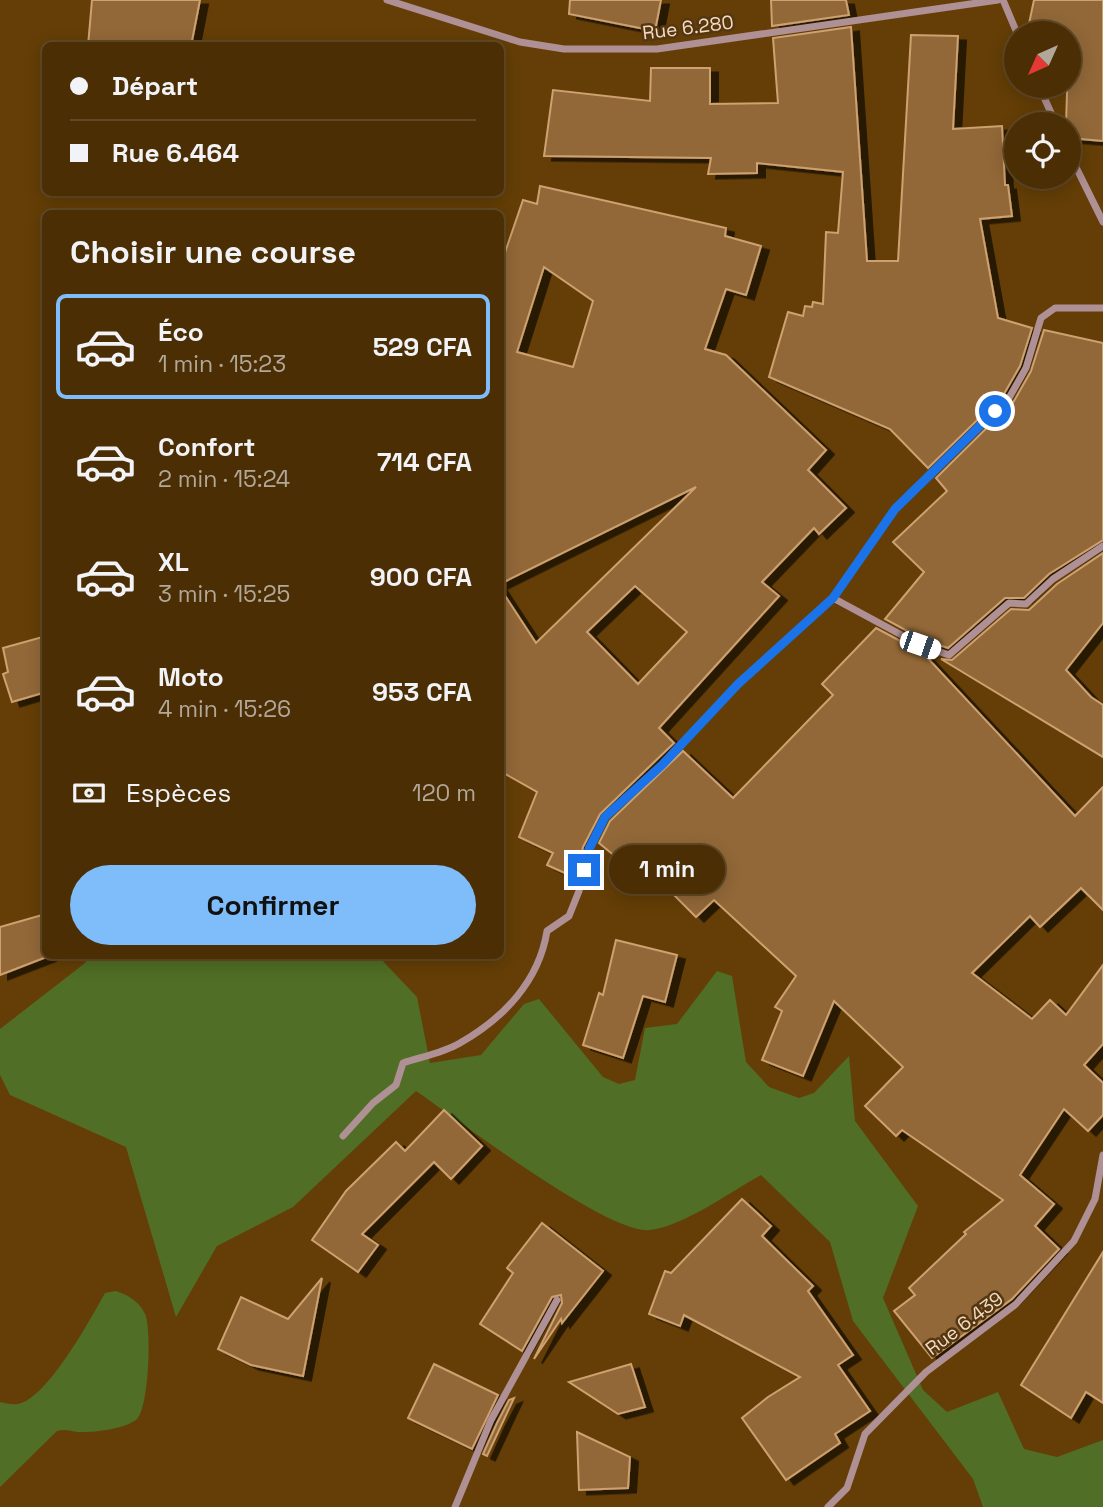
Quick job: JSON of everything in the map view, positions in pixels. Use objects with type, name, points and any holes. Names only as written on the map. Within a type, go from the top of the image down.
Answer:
[{"type":"street","name":"Rue 6.280","points":[[387,0],[520,41],[564,49],[657,49],[1001,0],[1011,21]]},
{"type":"street","points":[[1081,177],[1103,222]]},
{"type":"street","points":[[343,1136],[373,1103],[396,1085],[403,1063],[459,1044],[500,1014],[524,991],[543,957],[547,931],[569,916],[579,891],[589,849],[605,817],[662,765],[738,684],[833,598],[895,509],[1009,398],[1026,368],[1041,318],[1055,307],[1103,308]]},
{"type":"street","points":[[833,598],[920,645],[949,655],[1009,603],[1026,604],[1053,579],[1103,546]]},
{"type":"street","name":"Rue 6.439","points":[[828,1507],[847,1488],[865,1434],[926,1372],[1016,1304],[1074,1241],[1095,1199],[1103,1155]]},
{"type":"street","points":[[455,1507],[491,1420],[557,1300]]},
{"type":"green space","points":[[87,959],[381,959],[417,997],[430,1063],[481,1055],[524,1004],[539,999],[603,1077],[619,1084],[635,1080],[645,1028],[677,1024],[717,971],[732,976],[746,1062],[769,1087],[799,1098],[814,1093],[849,1056],[855,1121],[918,1206],[883,1298],[923,1390],[947,1412],[998,1392],[1024,1449],[1057,1457],[1103,1440],[1103,1507],[983,1507],[973,1479],[853,1321],[830,1242],[761,1175],[677,1222],[650,1230],[630,1227],[568,1196],[416,1091],[293,1207],[217,1246],[176,1317],[126,1147],[10,1095],[0,1075],[0,1029]]},
{"type":"green space","points":[[116,1291],[137,1303],[147,1322],[148,1369],[144,1402],[136,1420],[124,1426],[89,1432],[57,1431],[0,1487],[0,1402],[17,1404],[29,1399],[41,1389],[67,1357],[105,1293]]},
{"type":"building","points":[[92,0],[200,0],[192,42],[88,42]]},
{"type":"building","points":[[570,0],[661,0],[655,31],[569,14]]},
{"type":"building","points":[[771,0],[846,0],[849,15],[772,26]]},
{"type":"building","points":[[1034,0],[1103,0],[1103,141],[1081,139],[1081,112],[1066,112],[1067,98],[1082,98],[1082,21],[1030,21]]},
{"type":"building","points":[[851,27],[867,261],[898,261],[911,35],[958,36],[953,129],[1002,126],[1004,189],[1009,189],[1012,216],[980,219],[998,318],[1032,328],[1020,366],[1004,394],[928,468],[890,429],[769,377],[788,312],[803,316],[805,306],[812,307],[813,302],[823,304],[826,232],[838,233],[843,172],[757,163],[757,173],[708,174],[711,158],[544,156],[553,90],[650,101],[651,68],[710,68],[710,104],[778,103],[773,38]]},
{"type":"building","points":[[540,186],[726,228],[725,236],[761,246],[746,295],[726,289],[705,349],[726,355],[826,450],[808,470],[846,508],[819,534],[814,528],[762,582],[779,596],[659,728],[674,743],[600,814],[583,847],[576,878],[547,865],[553,853],[519,837],[537,792],[504,773],[504,594],[536,643],[696,487],[504,582],[504,255],[523,200],[537,204]],"holes":[[[544,267],[593,301],[573,367],[517,352]],[[635,586],[687,632],[638,684],[587,632]]]},
{"type":"building","points":[[1044,330],[1103,343],[1103,540],[1049,574],[1024,598],[1005,598],[948,648],[922,639],[885,619],[924,572],[893,542],[947,491],[936,478],[1014,401],[1031,371]]},
{"type":"building","points":[[1103,553],[1103,623],[1066,670],[1091,697],[1103,705],[1103,757],[941,659],[952,660],[1011,609],[1029,610],[1057,584]]},
{"type":"building","points":[[876,628],[923,653],[1075,816],[1103,787],[1103,910],[1081,888],[1040,927],[1030,916],[972,973],[1032,1019],[1050,1000],[1066,1015],[1103,965],[1103,1044],[1084,1065],[1103,1083],[1103,1115],[1088,1131],[1064,1109],[1020,1175],[1054,1204],[1035,1226],[1059,1249],[1012,1299],[932,1358],[894,1311],[915,1295],[909,1288],[966,1234],[964,1232],[1003,1200],[902,1130],[896,1136],[865,1106],[903,1067],[834,1001],[803,1076],[762,1060],[782,1011],[775,1007],[796,976],[714,900],[696,917],[659,880],[652,887],[599,843],[610,821],[683,751],[733,798],[833,695],[822,684]]},
{"type":"building","points":[[42,637],[42,693],[12,702],[3,674],[8,672],[3,648]]},
{"type":"building","points":[[42,915],[42,959],[0,975],[0,927]]},
{"type":"building","points":[[616,940],[677,955],[665,1002],[643,996],[623,1058],[583,1045],[599,993],[603,995]]},
{"type":"building","points":[[444,1110],[482,1146],[451,1179],[434,1162],[362,1234],[378,1245],[358,1272],[312,1240],[346,1191],[396,1142],[405,1151]]},
{"type":"building","points":[[742,1199],[771,1226],[762,1236],[813,1286],[808,1291],[853,1355],[838,1365],[870,1411],[835,1434],[840,1443],[786,1480],[742,1418],[768,1397],[800,1377],[684,1315],[680,1326],[649,1314],[665,1271],[671,1273]]},
{"type":"building","points":[[542,1223],[603,1271],[562,1323],[561,1319],[534,1359],[562,1303],[561,1295],[552,1297],[522,1351],[480,1324],[513,1273],[507,1268]]},
{"type":"building","points":[[1103,1252],[1103,1403],[1086,1392],[1071,1418],[1021,1385]]},
{"type":"building","points":[[322,1278],[303,1376],[251,1365],[218,1349],[241,1297],[288,1319]]},
{"type":"building","points":[[434,1364],[498,1395],[472,1449],[408,1418]]},
{"type":"building","points":[[631,1364],[645,1407],[618,1414],[569,1382]]},
{"type":"building","points":[[514,1398],[487,1456],[483,1454],[509,1400]]},
{"type":"building","points":[[577,1432],[630,1457],[628,1488],[579,1490]]},
{"type":"route","points":[[584,870],[589,849],[605,817],[662,765],[738,684],[833,598],[895,509],[995,411]]}]
